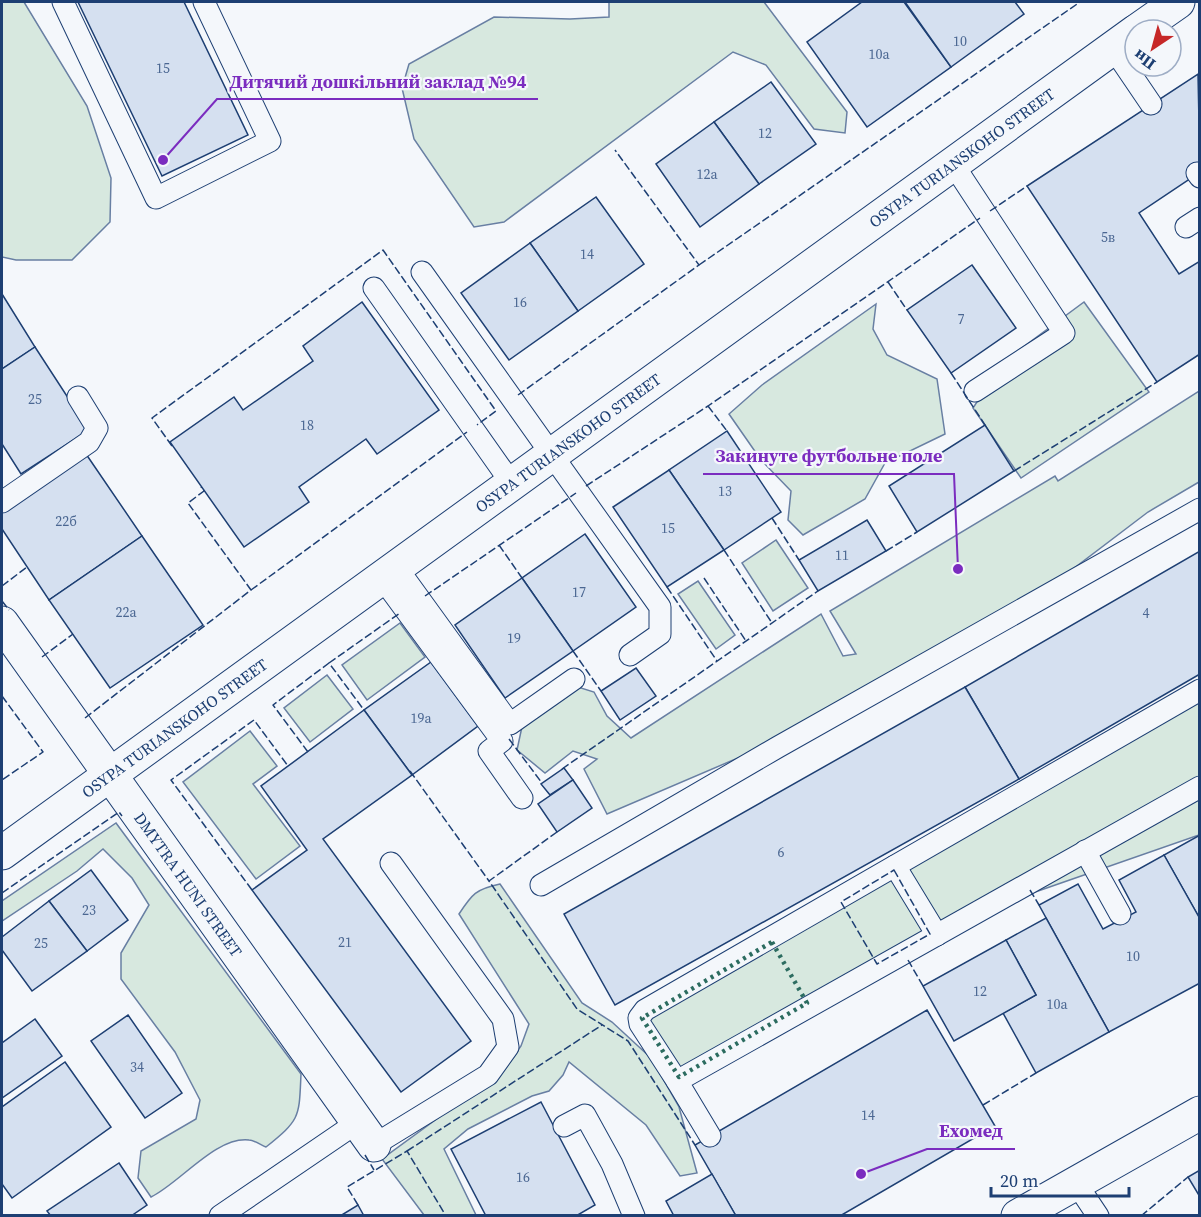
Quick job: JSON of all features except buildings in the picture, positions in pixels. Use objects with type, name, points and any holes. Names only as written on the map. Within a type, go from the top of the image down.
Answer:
[{"type":"street","name":"OSYPA TURIANSKOHO STREET","points":[[1156,18],[1178,2]]},
{"type":"street","name":"OSYPA TURIANSKOHO STREET","points":[[2,853],[1123,41]]},
{"type":"street","name":"DMYTRA HUNI STREET","points":[[2,623],[112,774],[366,1134]]},
{"type":"street","points":[[1018,1215],[1200,1113]]},
{"type":"lane","points":[[63,2],[156,198],[270,141],[204,2]]},
{"type":"lane","points":[[1142,78],[1151,104]]},
{"type":"lane","points":[[953,164],[1064,333],[975,391]]},
{"type":"lane","points":[[422,272],[554,454],[660,606],[660,634],[630,655]]},
{"type":"lane","points":[[374,288],[512,484]]},
{"type":"lane","points":[[2,502],[89,442],[98,428],[78,397]]},
{"type":"lane","points":[[540,885],[757,759],[1200,509]]},
{"type":"lane","points":[[390,573],[510,724],[574,680]]},
{"type":"lane","points":[[390,573],[502,741],[489,751],[522,798]]},
{"type":"lane","points":[[710,1136],[642,1028],[639,1018],[641,1014],[1200,690]]},
{"type":"lane","points":[[677,1081],[1200,787]]},
{"type":"lane","points":[[1085,852],[1120,914]]},
{"type":"lane","points":[[220,1215],[366,1134],[488,1074],[508,1047],[503,1019],[391,863]]},
{"type":"lane","points":[[895,866],[937,935]]},
{"type":"lane","points":[[564,1126],[585,1115],[612,1164],[634,1215]]},
{"type":"lane","points":[[1076,1183],[1098,1215]]},
{"type":"shaded area","points":[[2,2],[24,2],[87,106],[111,178],[110,222],[72,260],[16,260],[2,257]]},
{"type":"shaded area","points":[[609,2],[764,2],[847,112],[845,133],[814,129],[766,65],[733,52],[504,222],[474,227],[414,139],[402,88],[409,64],[494,17],[570,19],[609,17]]},
{"type":"shaded area","points":[[1084,302],[1149,392],[1021,478],[973,408],[1003,362]]},
{"type":"shaded area","points":[[876,304],[873,329],[887,355],[937,379],[945,434],[885,463],[865,499],[803,535],[788,520],[791,491],[761,460],[729,414],[762,385]]},
{"type":"shaded area","points":[[1199,391],[1199,482],[1148,512],[1015,613],[822,722],[607,814],[584,769],[597,759],[573,751],[545,773],[517,750],[523,722],[578,687],[594,692],[607,716],[631,738],[821,614],[843,656],[856,654],[830,611],[1055,476],[1058,481]]},
{"type":"shaded area","points":[[776,540],[808,588],[773,611],[742,563]]},
{"type":"shaded area","points":[[698,581],[735,635],[716,649],[678,594]]},
{"type":"shaded area","points":[[400,623],[425,657],[367,700],[342,665]]},
{"type":"shaded area","points":[[327,675],[353,709],[310,742],[284,708]]},
{"type":"shaded area","points":[[1199,694],[1199,835],[1018,898],[677,1081],[641,1013]]},
{"type":"shaded area","points":[[250,731],[277,766],[253,784],[300,846],[256,879],[183,782]]},
{"type":"shaded area","points":[[116,823],[301,1074],[300,1100],[296,1116],[286,1130],[266,1147],[249,1140],[224,1145],[151,1197],[138,1178],[141,1151],[196,1119],[200,1100],[175,1052],[121,979],[121,953],[149,905],[132,878],[103,849],[77,871],[2,921],[2,901]]},
{"type":"shaded area","points":[[500,884],[582,1003],[612,1022],[651,1058],[679,1107],[697,1173],[680,1176],[646,1125],[569,1062],[563,1075],[549,1091],[532,1096],[468,1129],[444,1149],[476,1215],[424,1215],[382,1159],[505,1069],[521,1046],[529,1024],[459,914],[475,893]]},
{"type":"hedge","points":[[772,942],[807,1003],[679,1077],[642,1018],[772,942]]},
{"type":"fence","points":[[699,265],[1080,2]]},
{"type":"fence","points":[[518,395],[699,265],[615,150]]},
{"type":"fence","points":[[990,211],[1027,186]]},
{"type":"fence","points":[[586,486],[708,406],[980,218]]},
{"type":"fence","points":[[172,446],[152,418],[383,250],[496,411],[477,425]]},
{"type":"fence","points":[[888,282],[907,310]]},
{"type":"fence","points":[[951,373],[985,425]]},
{"type":"fence","points":[[1014,471],[1157,382]]},
{"type":"fence","points":[[708,406],[727,431]]},
{"type":"fence","points":[[251,590],[467,432]]},
{"type":"fence","points":[[85,718],[251,590],[188,503],[204,491],[201,487]]},
{"type":"fence","points":[[425,596],[576,493]]},
{"type":"fence","points":[[772,518],[799,560]]},
{"type":"fence","points":[[886,551],[917,532]]},
{"type":"fence","points":[[499,545],[522,578]]},
{"type":"fence","points":[[724,550],[772,623]]},
{"type":"fence","points":[[2,586],[27,567]]},
{"type":"fence","points":[[704,578],[746,641]]},
{"type":"fence","points":[[667,587],[717,661]]},
{"type":"fence","points":[[562,769],[818,591]]},
{"type":"fence","points":[[2,601],[9,610]]},
{"type":"fence","points":[[329,663],[400,613]]},
{"type":"fence","points":[[42,657],[73,634]]},
{"type":"fence","points":[[573,651],[601,691]]},
{"type":"fence","points":[[308,752],[273,705],[329,663],[364,710]]},
{"type":"fence","points":[[2,696],[43,752],[2,780]]},
{"type":"fence","points":[[252,890],[171,780],[254,720],[288,766]]},
{"type":"fence","points":[[509,739],[542,783]]},
{"type":"fence","points":[[410,771],[489,881]]},
{"type":"fence","points":[[2,893],[119,812],[122,816]]},
{"type":"fence","points":[[557,832],[489,881],[577,1009],[628,1041],[695,1145]]},
{"type":"fence","points":[[894,870],[930,934],[877,964],[841,902],[894,870]]},
{"type":"fence","points":[[1030,890],[1039,905]]},
{"type":"fence","points":[[908,960],[923,986]]},
{"type":"fence","points":[[407,1151],[602,1025]]},
{"type":"fence","points":[[983,1105],[1036,1073]]},
{"type":"fence","points":[[358,1205],[347,1187],[407,1151],[446,1216]]},
{"type":"fence","points":[[365,1155],[374,1170]]},
{"type":"fence","points":[[1141,1216],[1188,1177]]},
{"type":"place","name":"Дитячий дошкільний заклад №94","points":[[163,160]]},
{"type":"place","name":"Закинуте футбольне поле","points":[[958,569]]},
{"type":"place","name":"Ехомед","points":[[861,1174]]}]
